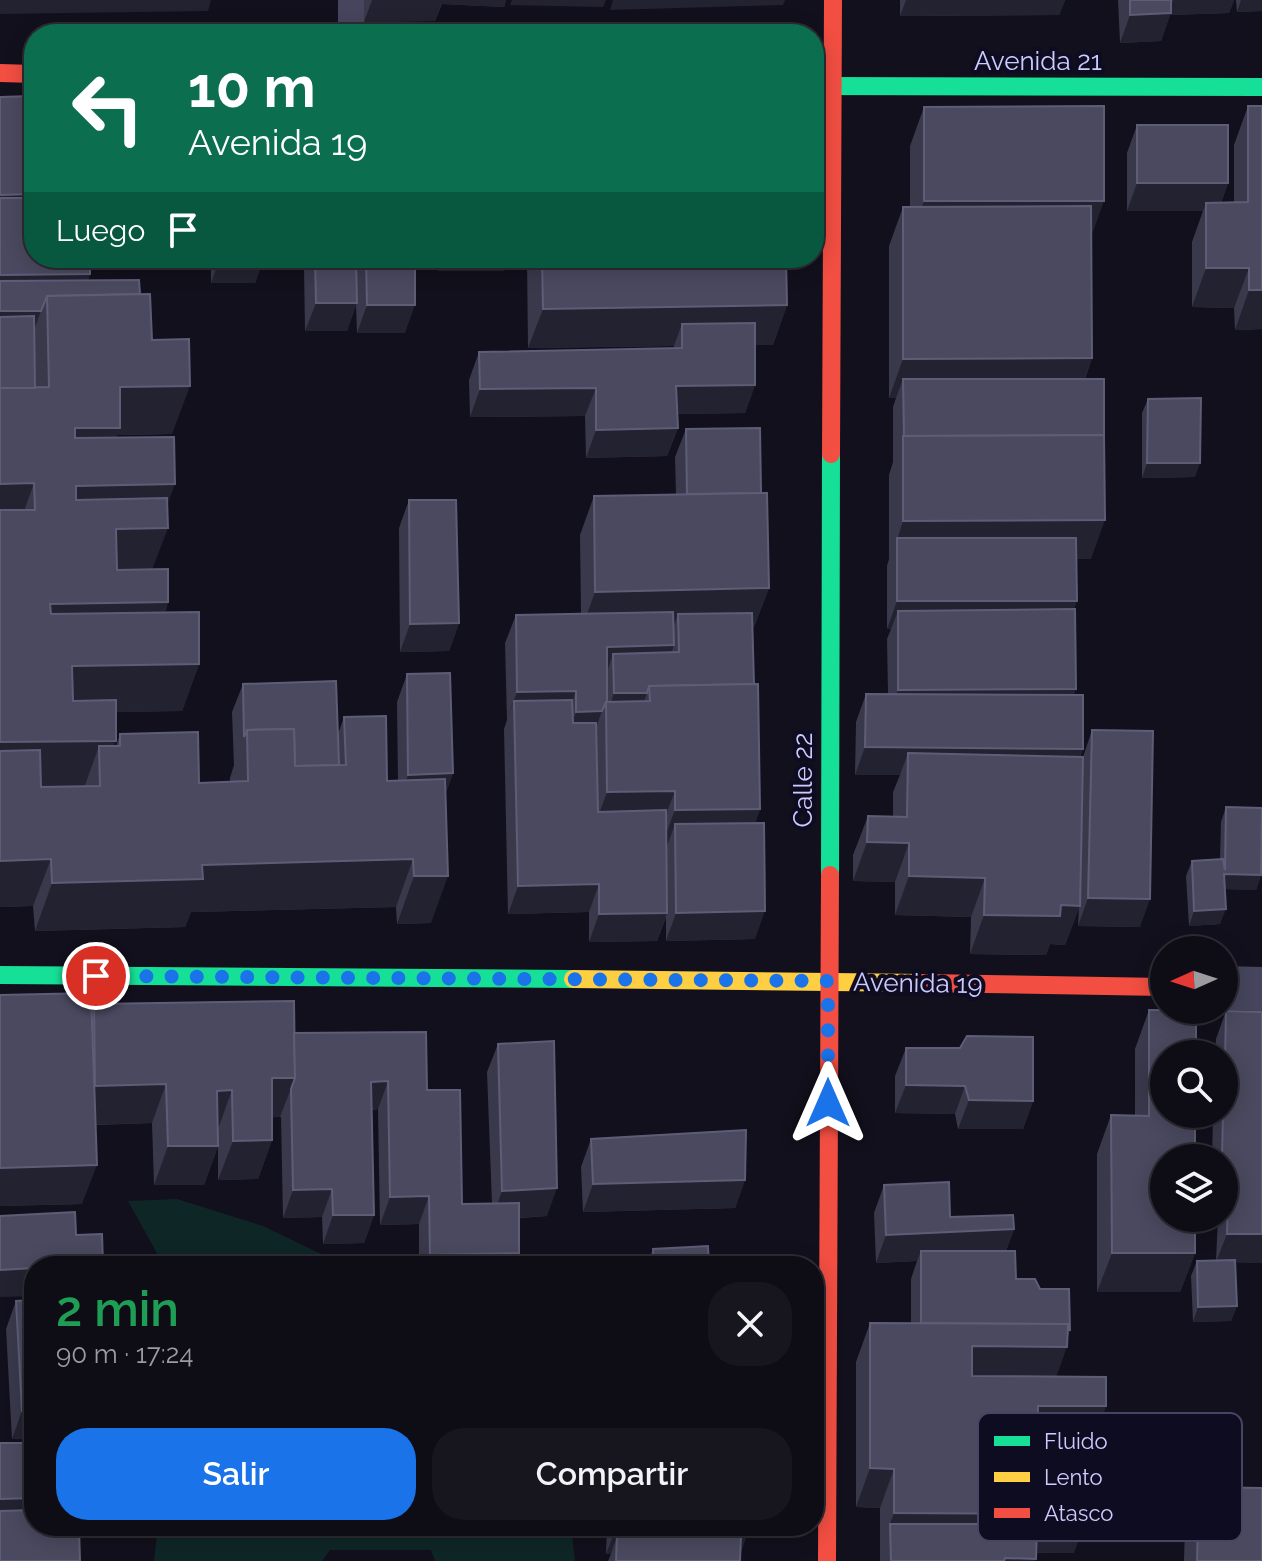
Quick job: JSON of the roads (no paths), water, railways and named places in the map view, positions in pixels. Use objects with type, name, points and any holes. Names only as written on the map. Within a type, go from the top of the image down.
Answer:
[{"type":"street","name":"Calle 22","points":[[824,77],[833,0]]},
{"type":"street","points":[[0,73],[24,74]]},
{"type":"street","name":"Avenida 21","points":[[824,86],[1262,87]]},
{"type":"street","name":"Calle 22","points":[[824,265],[827,1561]]},
{"type":"street","name":"Avenida 19","points":[[0,975],[828,981],[1150,987]]},
{"type":"street","points":[[1238,988],[1262,989]]},
{"type":"lane","points":[[351,0],[351,24]]}]
